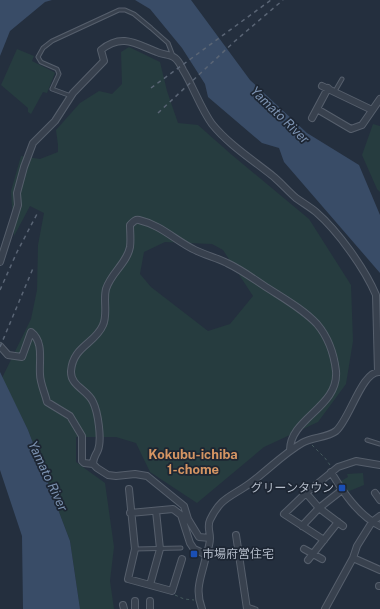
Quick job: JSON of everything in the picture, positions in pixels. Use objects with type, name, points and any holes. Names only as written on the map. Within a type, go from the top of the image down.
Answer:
[{"type":"street","points":[[0,262],[18,205],[17,193],[21,177],[33,142],[55,121],[71,96],[104,61],[101,50],[119,41],[137,43],[159,53],[174,57],[179,62],[186,74],[211,123],[223,136],[246,156],[274,177],[296,198],[316,212],[337,233],[371,284],[376,295],[379,372],[368,377],[344,422],[336,431],[304,441],[290,450],[249,484],[229,496],[218,506],[209,522],[210,538],[198,587],[199,600],[202,609]]},
{"type":"street","points":[[312,118],[325,87],[372,110]]},
{"type":"street","points":[[317,109],[351,129],[362,125],[380,99]]},
{"type":"street","points":[[93,464],[93,457],[98,450],[100,437],[96,411],[93,401],[72,379],[71,372],[73,359],[80,350],[98,334],[104,325],[106,290],[112,277],[124,261],[130,247],[130,225],[134,220],[138,219],[156,227],[195,250],[226,262],[242,271],[303,312],[316,323],[325,334],[330,345],[336,372],[335,383],[327,400],[302,424],[293,437],[290,444],[290,450]]},
{"type":"street","points":[[0,346],[8,355],[22,357],[30,332],[37,339],[40,348],[40,376],[47,402],[70,416],[82,436],[82,460],[84,463],[93,464],[108,475],[116,476],[135,474],[147,476],[184,506],[188,519],[199,537],[210,538]]},
{"type":"street","points":[[324,540],[284,514],[306,493],[338,467],[356,461],[380,464]]},
{"type":"street","points":[[331,472],[342,490],[366,518],[380,526]]},
{"type":"street","points":[[129,489],[130,513],[135,549],[128,579],[172,591],[182,559]]},
{"type":"street","points":[[302,526],[319,508],[342,490]]},
{"type":"street","points":[[306,493],[319,508],[340,524],[324,540],[308,560]]},
{"type":"street","points":[[375,493],[380,500]]},
{"type":"street","points":[[130,513],[173,509],[181,515],[190,543],[194,549],[207,555]]},
{"type":"street","points":[[150,585],[160,549],[156,511]]},
{"type":"street","points":[[325,609],[353,558],[357,546],[372,522],[380,516]]},
{"type":"street","points":[[236,535],[247,608]]},
{"type":"street","points":[[304,549],[322,560]]},
{"type":"street","points":[[353,558],[380,570]]},
{"type":"street","points":[[135,601],[135,609]]},
{"type":"street","points":[[150,601],[150,609]]},
{"type":"lane","points":[[71,96],[52,88],[59,74],[57,70],[41,62],[38,57],[43,48],[52,41],[119,10],[125,10],[134,14],[151,28],[168,44],[174,57]]},
{"type":"lane","points":[[335,92],[342,79]]},
{"type":"lane","points":[[367,440],[380,444]]},
{"type":"lane","points":[[135,549],[181,548]]},
{"type":"lane","points":[[247,608],[256,609]]},
{"type":"path","points":[[308,440],[325,458],[331,467],[331,472]]},
{"type":"path","points":[[172,591],[175,596],[184,599],[199,600]]},
{"type":"green space","points":[[129,47],[160,62],[167,91],[178,123],[198,125],[309,219],[351,285],[353,341],[346,384],[318,422],[264,447],[197,503],[150,472],[136,443],[116,437],[76,437],[76,462],[105,483],[114,547],[110,581],[114,609],[80,609],[70,541],[28,430],[2,378],[31,319],[37,290],[38,245],[44,213],[30,206],[14,236],[11,191],[21,156],[40,159],[58,152],[56,130],[80,103],[99,91],[112,94],[122,84],[121,52]],"holes":[[[165,242],[212,244],[223,250],[253,296],[230,324],[208,331],[151,287],[140,274],[144,252]]]},
{"type":"green space","points":[[17,49],[34,56],[32,61],[55,73],[47,93],[43,92],[31,114],[28,112],[28,108],[1,85]]},
{"type":"green space","points":[[373,124],[380,126],[380,192],[377,189],[362,155]]},
{"type":"green space","points":[[363,473],[364,485],[347,492],[341,481],[348,477],[347,474]]},
{"type":"water","points":[[0,0],[52,0],[45,2],[10,31],[0,56]]},
{"type":"water","name":"Yamato River","points":[[135,0],[191,0],[250,80],[307,133],[359,165],[380,215],[380,273],[284,162],[279,148],[262,143],[208,97],[205,84],[182,48],[150,9]]},
{"type":"water","points":[[0,372],[28,430],[70,541],[80,609],[23,609],[22,536],[0,470]]},
{"type":"railway","points":[[151,88],[271,0]]},
{"type":"railway","points":[[158,113],[235,41],[283,0]]},
{"type":"railway","points":[[0,290],[17,252],[37,214]]},
{"type":"railway","points":[[0,347],[34,266]]},
{"type":"place","name":"グリーンタウン","points":[[342,488]]},
{"type":"place","name":"市場府営住宅","points":[[194,554]]},
{"type":"district","name":"Kokubu-ichiba 1-chome","points":[[193,462]]}]
